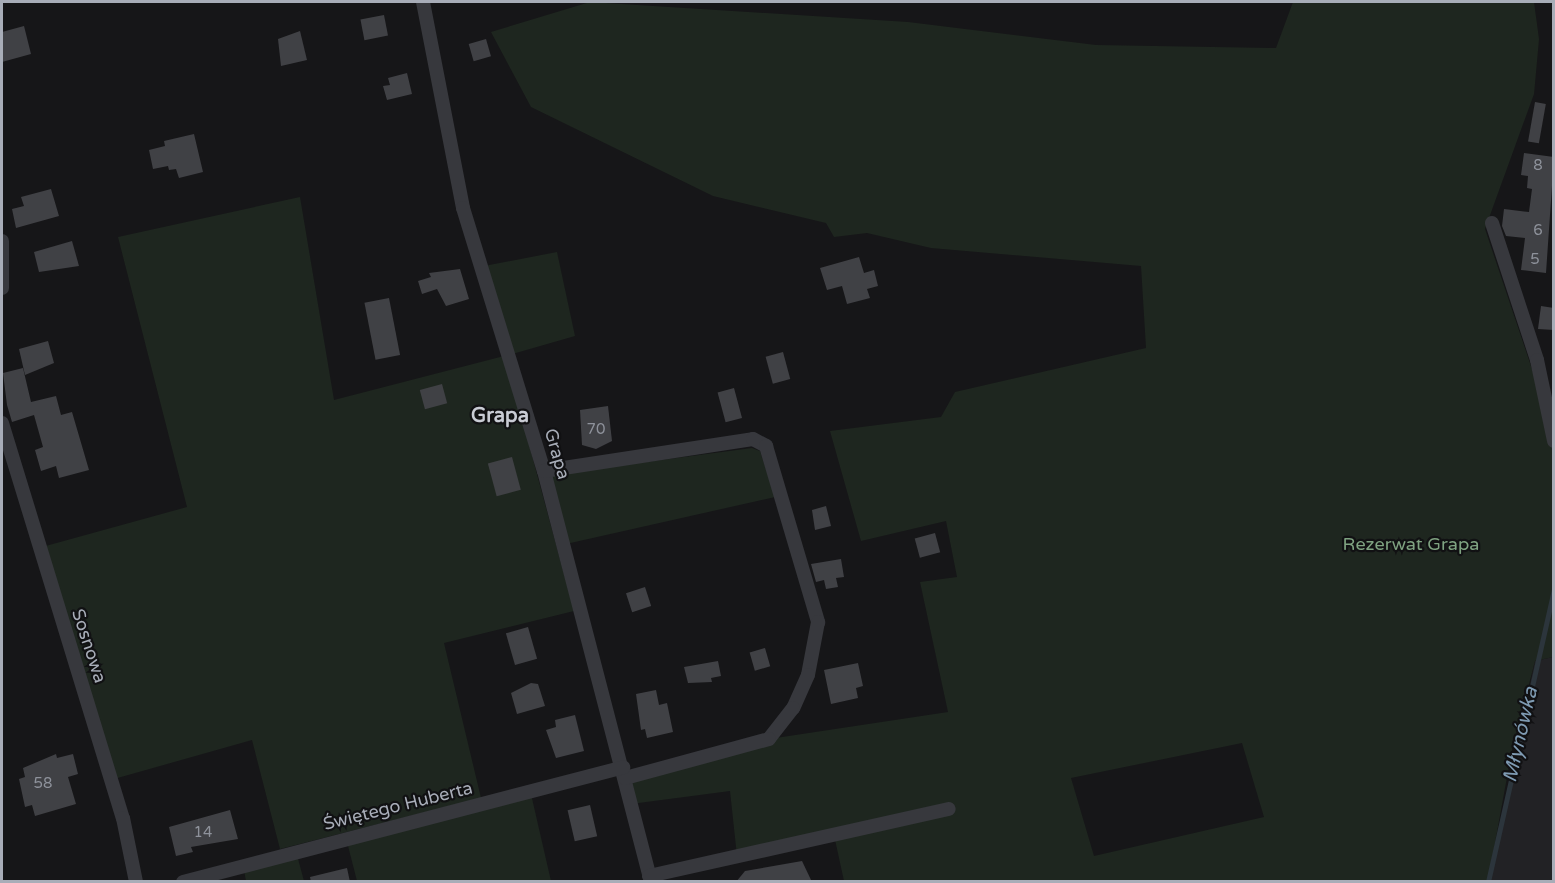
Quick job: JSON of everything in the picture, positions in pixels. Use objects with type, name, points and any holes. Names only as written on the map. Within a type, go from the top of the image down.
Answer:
[{"type":"street","name":"Grapa","points":[[423,2],[463,208],[544,471],[650,879]]},
{"type":"street","points":[[1492,223],[1537,360],[1554,441]]},
{"type":"street","points":[[2,242],[2,288]]},
{"type":"street","name":"Sosnowa","points":[[2,423],[123,818],[136,882]]},
{"type":"street","name":"Świętego Huberta","points":[[183,882],[769,739],[793,708],[808,675],[818,622],[766,446],[753,439],[544,471]]},
{"type":"street","points":[[650,879],[948,809]]},
{"type":"shaded area","points":[[1553,657],[1553,881],[1488,882],[1535,661]]},
{"type":"green space","name":"Rezerwat Grapa","points":[[590,2],[908,22],[1096,45],[1276,48],[1293,2],[1534,2],[1539,39],[1534,94],[1485,229],[1544,405],[1553,448],[1553,657],[1535,661],[1512,750],[1488,881],[844,881],[834,835],[737,856],[730,791],[631,804],[625,778],[769,739],[948,712],[920,582],[957,577],[946,521],[861,541],[830,431],[941,417],[955,392],[1146,348],[1141,266],[931,248],[867,233],[834,237],[826,223],[713,196],[531,107],[491,32]],"holes":[[[1242,743],[1264,817],[1094,856],[1071,778]]]},
{"type":"green space","points":[[300,197],[334,400],[504,356],[479,267],[557,252],[575,336],[505,356],[574,611],[444,643],[481,798],[280,849],[252,740],[114,779],[42,547],[187,507],[118,237]]},
{"type":"green space","points":[[752,448],[760,451],[775,497],[566,544],[548,475]]},
{"type":"green space","points":[[531,794],[551,881],[357,881],[347,842]]},
{"type":"green space","points":[[297,855],[304,881],[246,881],[244,870]]},
{"type":"building","points":[[384,15],[388,36],[364,40],[360,20]]},
{"type":"building","points":[[24,26],[31,54],[2,62],[2,32]]},
{"type":"building","points":[[300,31],[307,60],[281,66],[278,39]]},
{"type":"building","points":[[486,39],[491,56],[474,61],[469,44]]},
{"type":"building","points":[[407,73],[412,94],[387,100],[383,86],[390,85],[388,78]]},
{"type":"building","points":[[1535,102],[1546,104],[1539,143],[1528,141]]},
{"type":"building","points":[[194,134],[203,172],[179,178],[176,169],[169,170],[168,166],[153,169],[149,150],[165,146],[164,141]]},
{"type":"building","points":[[1524,153],[1554,157],[1546,273],[1521,270],[1525,238],[1506,236],[1502,226],[1504,209],[1529,212],[1532,189],[1527,188],[1528,176],[1521,175]]},
{"type":"building","points":[[51,189],[59,216],[16,228],[12,209],[24,206],[21,197]]},
{"type":"building","points":[[72,241],[79,266],[39,272],[34,252]]},
{"type":"building","points":[[859,257],[864,273],[874,270],[878,286],[867,289],[870,298],[847,304],[842,286],[827,290],[820,268]]},
{"type":"building","points":[[460,269],[469,299],[446,306],[437,289],[422,294],[418,281],[431,277],[429,273]]},
{"type":"building","points":[[389,298],[400,355],[376,360],[364,303]]},
{"type":"building","points":[[1541,306],[1554,308],[1554,330],[1538,329]]},
{"type":"building","points":[[48,341],[54,363],[25,375],[19,349]]},
{"type":"building","points":[[783,352],[790,379],[773,384],[766,357]]},
{"type":"building","points":[[23,368],[31,402],[56,396],[61,415],[72,412],[89,470],[59,478],[56,466],[41,471],[35,450],[43,447],[34,415],[12,422],[7,405],[3,373]]},
{"type":"building","points":[[442,384],[447,403],[425,409],[420,390]]},
{"type":"building","points":[[734,388],[742,418],[726,422],[718,392]]},
{"type":"building","points":[[608,406],[612,441],[596,449],[582,445],[580,410]]},
{"type":"building","points":[[512,457],[521,490],[497,496],[488,463]]},
{"type":"building","points":[[826,506],[831,526],[815,530],[812,510]]},
{"type":"building","points":[[935,533],[940,552],[920,558],[915,538]]},
{"type":"building","points":[[841,559],[844,577],[836,578],[838,587],[826,589],[824,580],[816,582],[811,564]]},
{"type":"building","points":[[645,587],[651,606],[632,612],[626,593]]},
{"type":"building","points":[[528,627],[537,659],[515,665],[506,633]]},
{"type":"building","points":[[765,648],[770,666],[755,671],[750,652]]},
{"type":"building","points":[[718,661],[721,676],[711,678],[712,682],[688,683],[684,667]]},
{"type":"building","points":[[858,663],[863,686],[856,688],[858,698],[831,704],[824,670]]},
{"type":"building","points":[[531,683],[538,684],[545,706],[517,714],[511,693]]},
{"type":"building","points":[[656,690],[659,705],[667,703],[673,732],[647,738],[645,729],[641,730],[636,694]]},
{"type":"building","points":[[575,715],[584,751],[556,758],[546,730],[556,727],[555,720]]},
{"type":"building","points":[[56,754],[57,758],[73,754],[78,774],[68,777],[76,804],[35,816],[32,805],[25,807],[19,779],[25,777],[23,768]]},
{"type":"building","points":[[590,805],[597,836],[575,841],[568,810]]},
{"type":"building","points":[[230,810],[238,839],[191,847],[193,852],[176,856],[169,827]]},
{"type":"building","points":[[802,861],[812,882],[736,882],[745,871]]},
{"type":"building","points":[[347,868],[350,882],[311,882],[310,877]]},
{"type":"waterway","name":"Młynówka","points":[[1488,882],[1554,588]]},
{"type":"district","name":"Grapa","points":[[500,416]]}]
